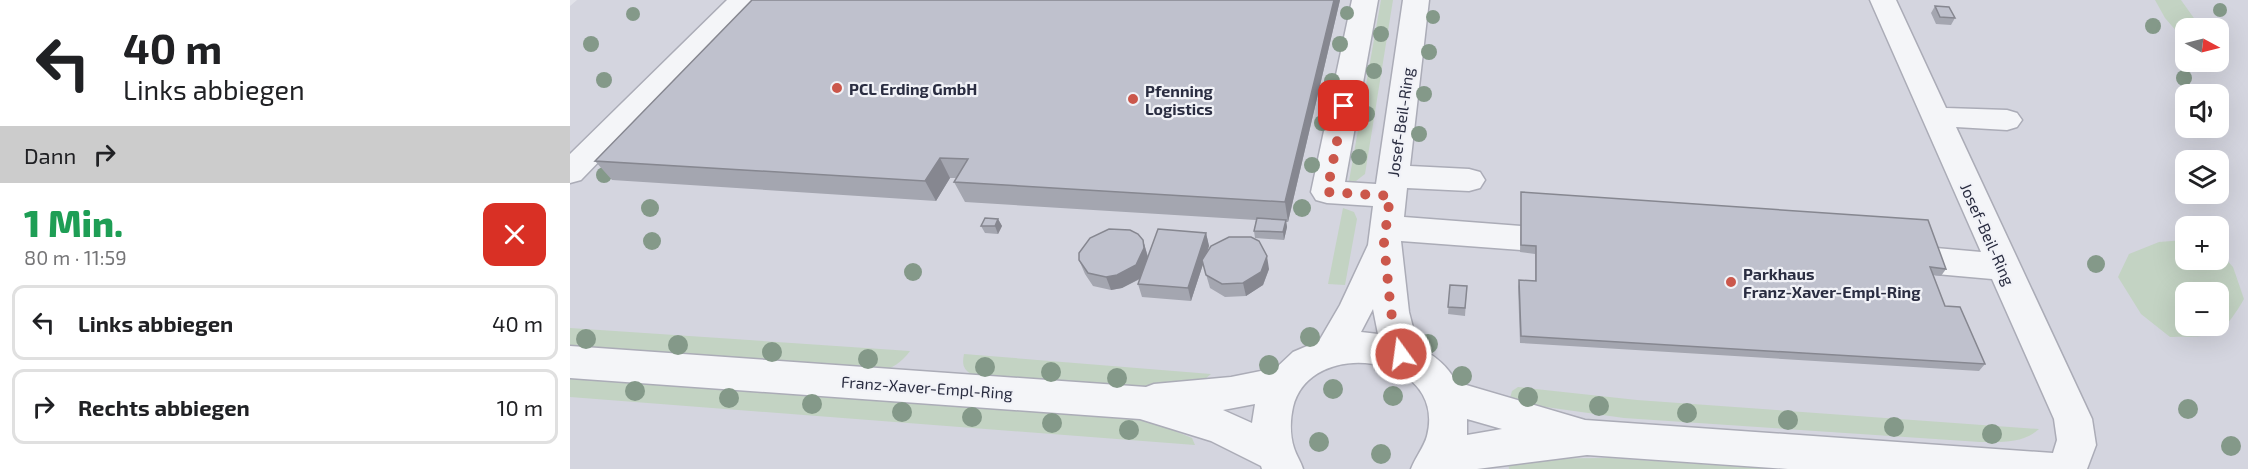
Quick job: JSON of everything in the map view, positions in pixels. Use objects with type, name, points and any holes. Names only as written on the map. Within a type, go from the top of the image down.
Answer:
[{"type":"street","points":[[570,172],[742,0]]},
{"type":"street","points":[[1365,0],[1327,192],[1469,180]]},
{"type":"street","name":"Josef-Beil-Ring","points":[[1401,354],[1391,312],[1385,236],[1416,0]]},
{"type":"street","name":"Josef-Beil-Ring","points":[[1883,0],[2002,267],[2073,419],[2078,439],[2073,456],[2065,469]]},
{"type":"street","points":[[1935,117],[2007,120]]},
{"type":"street","points":[[1385,236],[1521,238]]},
{"type":"street","name":"Josef-Beil-Ring","points":[[1332,351],[1355,310],[1385,236]]},
{"type":"street","points":[[1936,261],[2002,267]]},
{"type":"street","points":[[1280,461],[1270,428],[1275,403],[1288,381],[1302,366],[1332,351],[1367,346],[1401,354],[1426,371],[1443,395],[1448,427],[1445,443],[1434,464]]},
{"type":"street","name":"Franz-Xaver-Empl-Ring","points":[[570,362],[1140,402],[1221,427],[1280,461]]},
{"type":"street","points":[[1140,402],[1231,393],[1288,381]]},
{"type":"street","points":[[1443,395],[1587,437]]},
{"type":"street","points":[[1434,464],[1491,448],[1587,437],[2047,469]]},
{"type":"shaded area","points":[[577,0],[2248,0],[2248,469],[570,469],[570,6]]},
{"type":"green space","points":[[1381,0],[1393,0],[1365,174],[1356,181],[1349,181]]},
{"type":"green space","points":[[2155,0],[2181,0],[2194,18],[2175,18],[2175,30],[2165,18]]},
{"type":"green space","points":[[1343,208],[1354,212],[1357,219],[1345,285],[1328,284]]},
{"type":"green space","points":[[2175,241],[2175,270],[2229,270],[2229,263],[2233,267],[2244,299],[2229,321],[2229,282],[2175,282],[2175,336],[2197,336],[2170,337],[2141,314],[2118,277],[2129,254],[2159,242]]},
{"type":"green space","points":[[570,328],[910,351],[896,364],[879,372],[570,350]]},
{"type":"green space","points":[[964,354],[1211,374],[1205,379],[1149,391],[972,375],[964,366]]},
{"type":"green space","points":[[570,374],[1143,418],[1192,438],[1195,445],[570,397]]},
{"type":"green space","points":[[1518,387],[1637,400],[2039,429],[2019,440],[1980,442],[1624,418],[1509,402],[1512,391]]},
{"type":"green space","points":[[1609,458],[1776,469],[1509,469],[1508,459]]},
{"type":"building","points":[[752,0],[1334,0],[1285,202],[954,182],[968,159],[940,158],[925,181],[595,161]]},
{"type":"building","points":[[1935,6],[1949,7],[1955,18],[1940,17]]},
{"type":"building","name":"Parkhaus Franz-Xaver-Empl-Ring","points":[[1521,192],[1928,220],[1946,269],[1930,267],[1945,306],[1960,307],[1985,364],[1521,336],[1519,280],[1536,281],[1536,246],[1521,245]]},
{"type":"building","points":[[985,218],[998,219],[995,226],[981,226]]},
{"type":"building","points":[[1257,218],[1286,220],[1283,232],[1254,231]]},
{"type":"building","points":[[1109,229],[1130,230],[1143,240],[1144,248],[1136,265],[1117,275],[1106,277],[1088,273],[1079,260],[1079,253],[1090,238]]},
{"type":"building","points":[[1158,229],[1206,233],[1188,288],[1138,284]]},
{"type":"building","points":[[1229,237],[1251,237],[1259,241],[1267,256],[1261,272],[1243,283],[1222,284],[1206,275],[1202,260],[1211,246]]},
{"type":"building","points":[[1450,285],[1467,286],[1465,308],[1448,307]]},
{"type":"place","name":"PCL Erding GmbH","points":[[837,88]]},
{"type":"place","name":"Pfenning Logistics","points":[[1133,99]]},
{"type":"place","name":"Parkhaus Franz-Xaver-Empl-Ring","points":[[1731,282]]},
{"type":"route","points":[[1344,106],[1327,192],[1390,196],[1384,243],[1391,312],[1401,354]]}]
